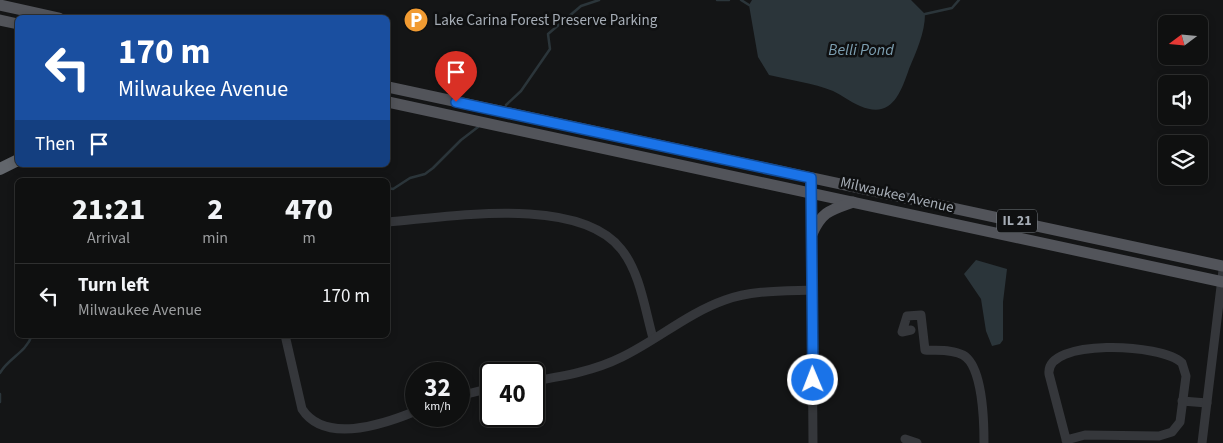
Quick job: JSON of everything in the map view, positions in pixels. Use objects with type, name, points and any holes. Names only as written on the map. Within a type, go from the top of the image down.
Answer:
[{"type":"highway","points":[[0,169],[15,162]]},
{"type":"main road","points":[[0,5],[45,15]]},
{"type":"main road","points":[[0,20],[15,23]]},
{"type":"main road","name":"Milwaukee Avenue","points":[[390,87],[1223,266]]},
{"type":"main road","name":"Milwaukee Avenue","points":[[390,102],[707,172],[1223,278]]},
{"type":"main road","points":[[812,234],[816,224],[827,211],[855,201]]},
{"type":"street","points":[[811,178],[813,443]]},
{"type":"street","points":[[390,222],[524,214],[569,218],[594,227],[613,240],[627,258],[639,286],[653,338]]},
{"type":"street","points":[[1202,443],[1223,278]]},
{"type":"street","points":[[545,379],[568,376],[606,365],[681,321],[725,300],[764,292],[812,290]]},
{"type":"street","points":[[911,330],[902,332],[907,316],[921,315],[925,350],[952,352],[962,355],[971,363],[983,407],[984,443]]},
{"type":"street","points":[[287,338],[306,418],[323,434],[334,437],[355,436],[405,416]]},
{"type":"street","points":[[1126,346],[1169,354],[1178,359],[1185,369],[1182,401],[1180,422],[1172,432],[1159,436],[1085,436],[1067,441],[1048,374],[1052,361],[1062,354],[1126,346]]},
{"type":"street","points":[[1182,401],[1207,403]]},
{"type":"street","points":[[905,439],[917,443]]},
{"type":"water","name":"Belli Pond","points":[[752,0],[911,0],[925,14],[925,21],[917,49],[898,96],[887,107],[871,109],[856,104],[825,88],[769,75],[758,57],[749,5]]},
{"type":"water","points":[[976,260],[1007,269],[1003,302],[1003,340],[1000,344],[992,346],[986,331],[981,299],[964,274]]},
{"type":"waterway","points":[[506,105],[521,91],[550,49],[548,34],[581,6],[599,0]]},
{"type":"waterway","points":[[717,0],[729,0]]},
{"type":"waterway","points":[[741,0],[749,5]]},
{"type":"waterway","points":[[925,14],[952,8],[959,0]]},
{"type":"waterway","points":[[390,188],[393,189],[410,178],[425,174],[461,140],[478,127]]},
{"type":"waterway","points":[[0,373],[26,346],[30,338]]},
{"type":"waterway","points":[[0,394],[0,402]]},
{"type":"place","name":"Lake Carina Forest Preserve Parking","points":[[416,20]]},
{"type":"route","points":[[456,102],[811,178],[813,380]]}]
